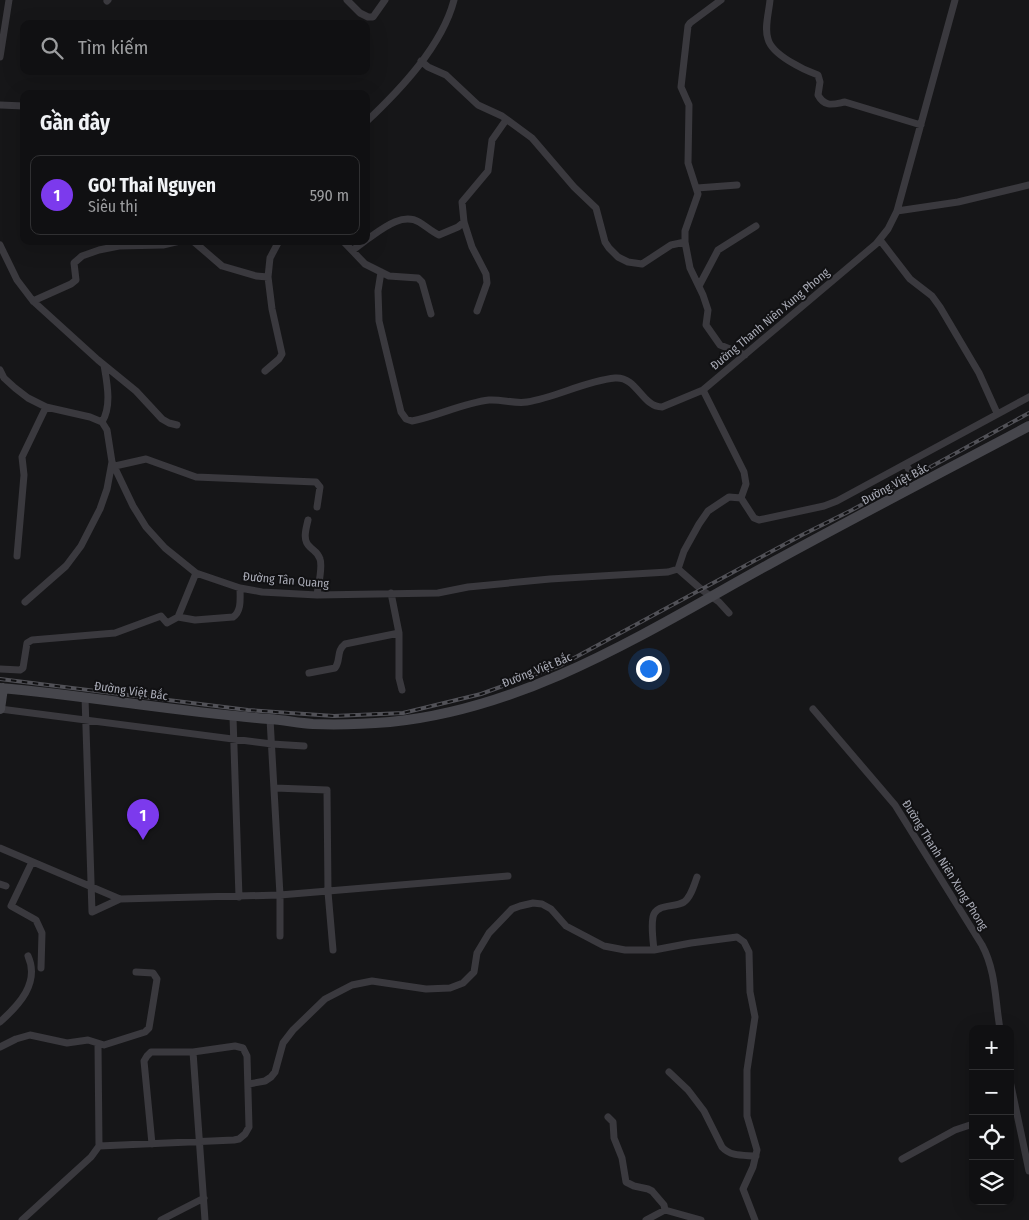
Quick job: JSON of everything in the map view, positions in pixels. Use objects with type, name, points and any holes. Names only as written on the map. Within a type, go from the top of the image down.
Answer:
[{"type":"main road","name":"Đường Việt Bắc","points":[[2,688],[233,717],[310,724],[388,722],[416,719],[480,704],[514,694],[567,672],[712,597],[1029,426]]},
{"type":"main road","points":[[0,709],[2,688]]},
{"type":"street","points":[[0,57],[9,0]]},
{"type":"street","points":[[347,0],[360,12],[368,17],[373,17],[385,0]]},
{"type":"street","points":[[370,118],[404,84],[421,61],[444,25],[454,0]]},
{"type":"street","points":[[721,0],[688,26],[681,87],[688,106],[688,163],[697,188],[697,200],[685,231],[685,242],[690,268],[708,310],[706,325],[724,348],[745,355]]},
{"type":"street","points":[[770,0],[767,35],[769,43],[798,67],[818,75],[820,82],[818,95],[822,100],[834,105],[845,102],[921,125]]},
{"type":"street","name":"Đường Thanh Niên Xung Phong","points":[[381,272],[378,291],[379,322],[401,412],[406,419],[412,421],[490,400],[510,403],[527,402],[580,386],[616,378],[623,378],[629,382],[652,404],[658,407],[703,390],[880,240],[888,229],[897,212],[955,0]]},
{"type":"street","points":[[421,61],[428,67],[446,75],[478,105],[506,120],[532,138],[574,187],[596,208],[605,242],[618,257],[636,265],[642,264],[671,245],[685,242]]},
{"type":"street","points":[[0,105],[20,106]]},
{"type":"street","points":[[477,311],[487,283],[486,274],[472,247],[464,222],[462,202],[488,171],[492,140],[506,120]]},
{"type":"street","points":[[697,188],[737,185]]},
{"type":"street","points":[[897,212],[958,202],[1029,185]]},
{"type":"street","points":[[370,238],[380,230],[405,218],[411,218],[440,236],[461,226],[464,222]]},
{"type":"street","points":[[699,286],[718,250],[756,226]]},
{"type":"street","points":[[880,240],[910,279],[932,296],[940,307],[979,373],[997,413]]},
{"type":"street","points":[[0,245],[17,280],[34,301],[104,365],[136,391],[162,420],[177,425]]},
{"type":"street","points":[[34,301],[76,280],[74,263],[82,256],[119,246],[163,245]]},
{"type":"street","points":[[198,245],[222,266],[256,276],[268,277]]},
{"type":"street","points":[[265,371],[280,359],[283,350],[272,309],[268,277],[270,258],[277,245]]},
{"type":"street","points":[[347,245],[365,264],[381,272],[392,277],[418,278],[422,282],[431,314]]},
{"type":"street","points":[[353,250],[360,245]]},
{"type":"street","points":[[0,371],[4,378],[15,388],[28,398],[46,407],[90,417],[102,422],[107,410],[108,396],[104,365]]},
{"type":"street","points":[[703,390],[744,472],[746,484],[741,498]]},
{"type":"street","points":[[741,498],[754,518],[759,520],[824,506],[837,501],[1029,397]]},
{"type":"street","points":[[17,556],[24,475],[22,458],[46,407]]},
{"type":"street","name":"Đường Tân Quang","points":[[102,422],[107,430],[114,464],[133,506],[146,527],[165,548],[196,573],[240,588],[262,592],[318,595],[438,593],[468,587],[523,581],[678,570]]},
{"type":"street","points":[[25,602],[66,566],[81,546],[100,510],[108,489],[114,464],[146,459],[196,477],[316,482],[320,487],[317,507]]},
{"type":"street","points":[[906,464],[912,476]]},
{"type":"street","points":[[729,613],[678,570],[684,551],[708,511],[729,498],[741,498]]},
{"type":"street","points":[[308,520],[305,532],[306,540],[321,560],[318,595]]},
{"type":"street","points":[[178,617],[196,573]]},
{"type":"street","points":[[0,669],[20,670],[23,668],[28,643],[32,640],[115,633],[160,616],[167,623],[178,617],[196,620],[232,616],[237,614],[239,609],[240,588]]},
{"type":"street","points":[[391,593],[399,633],[402,690]]},
{"type":"street","points":[[309,673],[335,668],[338,663],[339,651],[345,644],[399,633]]},
{"type":"street","points":[[85,697],[92,912],[120,900],[280,895],[508,876]]},
{"type":"street","points":[[0,709],[272,744],[304,746]]},
{"type":"street","name":"Đường Thanh Niên Xung Phong","points":[[813,709],[895,805],[982,945],[993,973],[1000,1025]]},
{"type":"street","points":[[233,717],[239,896]]},
{"type":"street","points":[[270,719],[280,895],[280,936]]},
{"type":"street","points":[[275,788],[327,790],[328,892],[333,950]]},
{"type":"street","points":[[0,848],[120,900]]},
{"type":"street","points":[[32,862],[11,906],[36,920],[42,933],[41,968]]},
{"type":"street","points":[[654,950],[654,913],[660,908],[684,902],[692,890],[697,877]]},
{"type":"street","points":[[249,1084],[271,1078],[275,1072],[283,1043],[292,1030],[325,999],[352,985],[372,981],[426,989],[450,988],[463,983],[474,972],[477,953],[489,933],[512,909],[520,906],[537,903],[548,907],[566,926],[604,946],[625,950],[654,950],[733,937],[740,938],[747,946],[750,992],[755,1016],[747,1070],[747,1116],[757,1150],[753,1167],[743,1189],[755,1220]]},
{"type":"street","points":[[0,1022],[17,1007],[24,997],[32,967],[28,956]]},
{"type":"street","points":[[0,1047],[16,1039],[30,1036],[67,1043],[88,1040],[98,1044],[108,1044],[147,1031],[157,978],[153,973],[136,972]]},
{"type":"street","points":[[22,1220],[91,1157],[99,1146],[98,1044]]},
{"type":"street","points":[[99,1146],[152,1144],[199,1142],[239,1139],[249,1127],[247,1056],[243,1048],[235,1046],[193,1052],[151,1052],[145,1058],[152,1144]]},
{"type":"street","points":[[193,1052],[205,1220]]},
{"type":"street","points":[[669,1072],[688,1090],[704,1111],[722,1147],[726,1151],[734,1154],[756,1156]]},
{"type":"street","points":[[1013,1115],[1029,1171]]},
{"type":"street","points":[[608,1117],[613,1122],[614,1138],[622,1158],[626,1182],[630,1185],[652,1191],[664,1205],[665,1210]]},
{"type":"street","points":[[902,1159],[955,1130],[969,1125]]},
{"type":"street","points":[[161,1220],[204,1198]]},
{"type":"street","points":[[646,1220],[665,1210],[701,1220]]},
{"type":"railway","points":[[0,679],[248,710],[334,716],[403,713],[481,694],[561,665],[1029,413]]},
{"type":"place","name":"GO! Thai Nguyen","points":[[143,840]]}]
